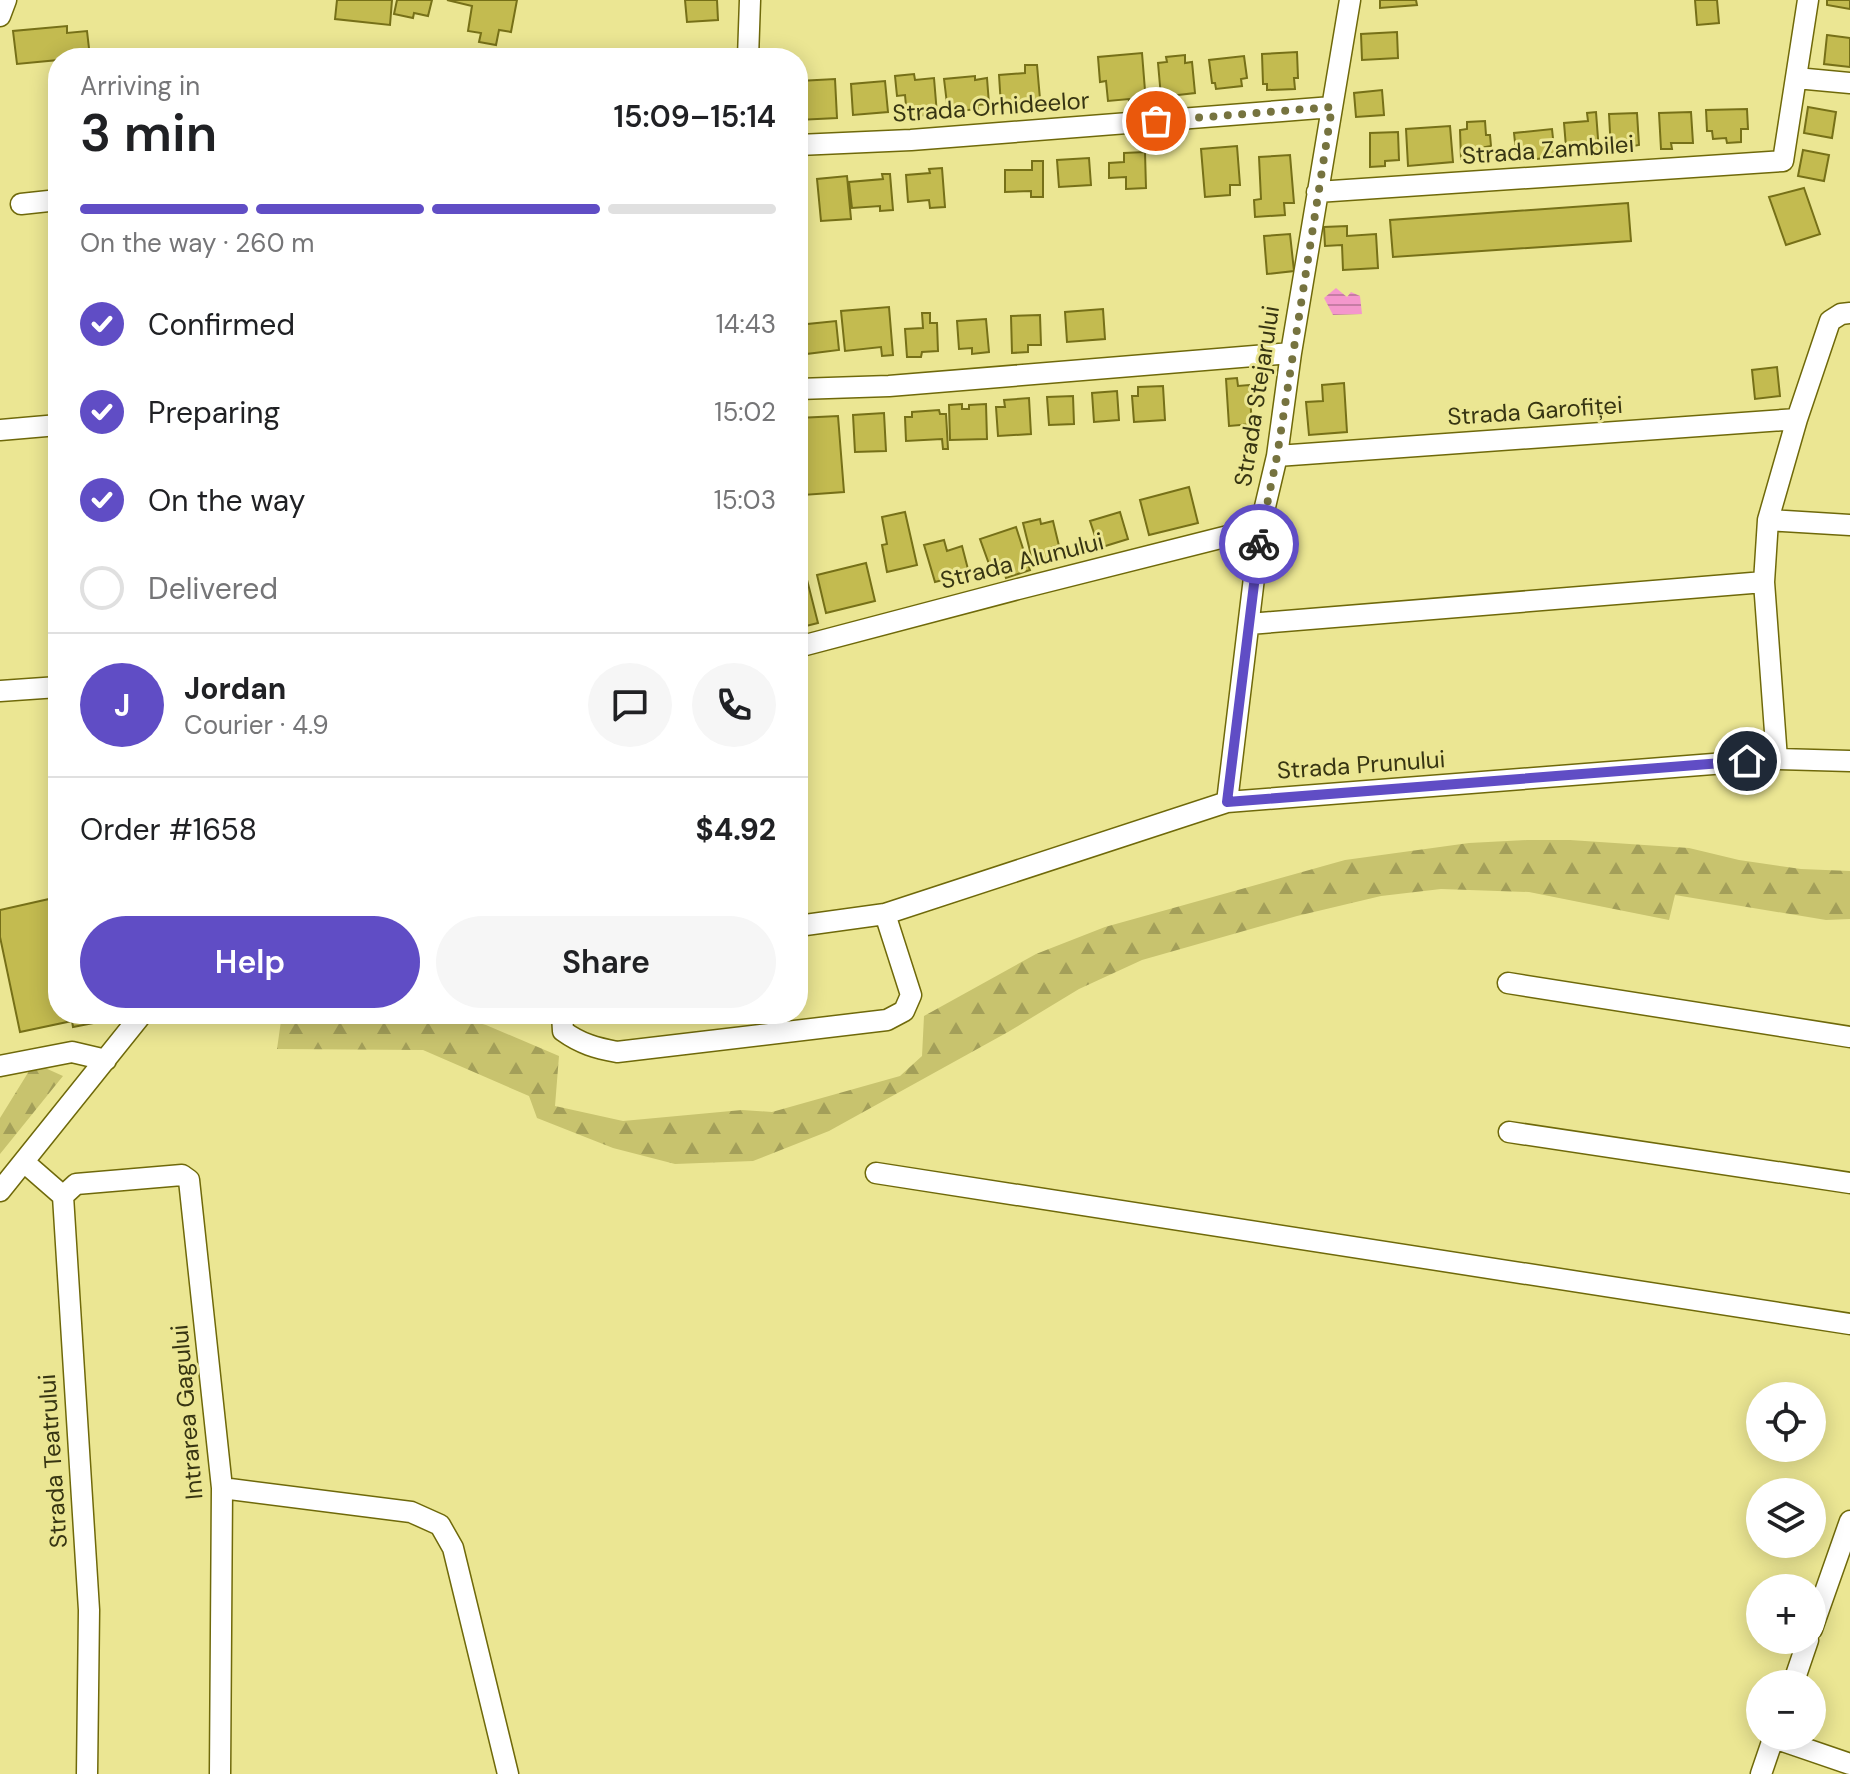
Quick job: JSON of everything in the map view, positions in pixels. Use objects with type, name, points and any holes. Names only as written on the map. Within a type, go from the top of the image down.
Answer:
[{"type":"street","points":[[0,16],[6,0]]},
{"type":"street","points":[[748,48],[750,0]]},
{"type":"street","name":"Strada Stejarului","points":[[1227,802],[1260,528],[1277,456],[1291,353],[1350,0]]},
{"type":"street","points":[[1808,0],[1796,78],[1850,83]]},
{"type":"street","name":"Strada Zambilei","points":[[1317,192],[1783,161],[1796,78]]},
{"type":"street","name":"Strada Orhideelor","points":[[808,145],[911,140],[1332,107]]},
{"type":"street","points":[[21,204],[48,201]]},
{"type":"street","points":[[1777,759],[1764,582],[1768,520],[1830,321],[1841,314],[1850,313]]},
{"type":"street","points":[[808,389],[889,386],[1291,353]]},
{"type":"street","name":"Strada Garofiței","points":[[1277,456],[1797,419]]},
{"type":"street","points":[[0,430],[48,426]]},
{"type":"street","points":[[1768,520],[1850,525]]},
{"type":"street","name":"Strada Alunului","points":[[808,644],[1260,528]]},
{"type":"street","points":[[1249,624],[1764,582]]},
{"type":"street","points":[[0,691],[48,688]]},
{"type":"street","name":"Strada Prunului","points":[[808,925],[885,914],[1227,802],[1777,759],[1850,761]]},
{"type":"street","points":[[563,1024],[563,1031],[589,1047],[617,1052],[887,1020],[904,1011],[911,995],[885,914]]},
{"type":"street","points":[[1508,983],[1850,1037]]},
{"type":"street","points":[[0,1191],[134,1024]]},
{"type":"street","points":[[0,1066],[72,1052],[106,1060]]},
{"type":"street","points":[[1509,1132],[1850,1183]]},
{"type":"street","points":[[24,1162],[63,1196]]},
{"type":"street","points":[[876,1173],[1850,1324]]},
{"type":"street","name":"Intrarea Gagului","points":[[63,1196],[76,1184],[182,1175],[189,1180],[222,1488],[220,1774]]},
{"type":"street","name":"Strada Teatrului","points":[[63,1196],[89,1610],[87,1774]]},
{"type":"street","points":[[222,1488],[411,1512],[440,1525],[453,1548],[508,1774]]},
{"type":"street","points":[[1826,1589],[1850,1521]]},
{"type":"street","points":[[1761,1774],[1769,1750]]},
{"type":"street","points":[[1811,1750],[1850,1764],[1847,1774]]},
{"type":"green space","points":[[1570,840],[1689,848],[1739,860],[1801,869],[1850,871],[1850,919],[1826,920],[1675,895],[1669,920],[1529,892],[1441,889],[1381,896],[1297,916],[1142,960],[1079,989],[829,1131],[753,1161],[675,1164],[613,1148],[537,1118],[529,1096],[423,1050],[277,1049],[281,1024],[482,1024],[559,1056],[555,1106],[623,1121],[742,1110],[772,1112],[900,1076],[922,1056],[924,1016],[1036,954],[1105,927],[1345,860],[1469,843]]},
{"type":"green space","points":[[34,1063],[63,1076],[0,1154],[0,1118]]},
{"type":"shaded area","points":[[1336,288],[1347,297],[1351,292],[1360,296],[1362,314],[1333,315],[1324,298]]},
{"type":"building","points":[[337,0],[392,0],[390,25],[335,19]]},
{"type":"building","points":[[397,0],[432,0],[428,16],[414,13],[413,18],[394,14]]},
{"type":"building","points":[[447,0],[517,0],[511,32],[499,30],[496,45],[479,42],[481,33],[468,31],[472,6]]},
{"type":"building","points":[[685,0],[717,0],[718,20],[687,22]]},
{"type":"building","points":[[1380,0],[1416,0],[1417,5],[1380,8]]},
{"type":"building","points":[[1695,0],[1717,0],[1719,23],[1697,25]]},
{"type":"building","points":[[1827,0],[1850,0],[1850,9],[1827,5]]},
{"type":"building","points":[[67,26],[67,33],[87,31],[89,48],[48,48],[48,61],[17,64],[13,31]]},
{"type":"building","points":[[1397,32],[1398,58],[1362,60],[1361,34]]},
{"type":"building","points":[[1827,35],[1850,38],[1850,67],[1824,64]]},
{"type":"building","points":[[1297,52],[1298,78],[1294,78],[1295,89],[1267,90],[1267,84],[1263,84],[1262,54]]},
{"type":"building","points":[[1142,53],[1146,103],[1129,104],[1129,99],[1108,101],[1106,81],[1100,82],[1098,57]]},
{"type":"building","points":[[1185,55],[1185,63],[1192,62],[1195,93],[1161,97],[1158,63],[1167,62],[1166,57]]},
{"type":"building","points":[[1244,56],[1247,78],[1241,79],[1242,86],[1216,89],[1215,83],[1212,83],[1209,60]]},
{"type":"building","points":[[1025,65],[1037,65],[1040,99],[1033,99],[1033,103],[1001,106],[999,75],[1025,73]]},
{"type":"building","points":[[914,74],[915,80],[934,78],[937,114],[907,117],[905,95],[897,96],[895,76]]},
{"type":"building","points":[[975,76],[975,80],[987,78],[989,104],[977,105],[978,109],[948,112],[944,79]]},
{"type":"building","points":[[835,79],[837,118],[808,119],[808,80]]},
{"type":"building","points":[[885,81],[888,112],[853,115],[851,84]]},
{"type":"building","points":[[1382,90],[1384,115],[1356,117],[1354,93]]},
{"type":"building","points":[[1808,107],[1836,112],[1832,138],[1804,133]]},
{"type":"building","points":[[1747,109],[1748,129],[1741,129],[1741,142],[1727,143],[1726,138],[1713,139],[1712,131],[1707,131],[1706,110]]},
{"type":"building","points":[[1596,112],[1599,152],[1577,153],[1577,147],[1566,147],[1564,123],[1588,121],[1587,113]]},
{"type":"building","points":[[1691,112],[1693,143],[1671,143],[1672,149],[1661,149],[1659,113]]},
{"type":"building","points":[[1637,113],[1639,145],[1611,150],[1609,114]]},
{"type":"building","points":[[1485,121],[1491,146],[1485,147],[1486,157],[1461,159],[1460,130],[1467,129],[1467,122]]},
{"type":"building","points":[[1450,126],[1453,162],[1408,166],[1406,129]]},
{"type":"building","points":[[1552,129],[1555,157],[1517,161],[1514,133]]},
{"type":"building","points":[[1398,132],[1399,160],[1385,161],[1385,166],[1370,167],[1370,133]]},
{"type":"building","points":[[1237,146],[1240,185],[1230,185],[1230,195],[1205,197],[1201,149]]},
{"type":"building","points":[[1803,150],[1829,155],[1824,181],[1798,176]]},
{"type":"building","points":[[1145,152],[1146,188],[1126,189],[1126,177],[1109,178],[1109,163],[1124,162],[1124,153]]},
{"type":"building","points":[[1290,155],[1294,203],[1284,203],[1285,215],[1255,217],[1254,200],[1261,199],[1259,157]]},
{"type":"building","points":[[1089,158],[1091,185],[1059,187],[1057,160]]},
{"type":"building","points":[[1032,161],[1043,161],[1043,197],[1031,197],[1031,191],[1005,192],[1005,170],[1032,170]]},
{"type":"building","points":[[942,168],[945,207],[930,208],[929,200],[908,202],[906,175],[930,173],[929,169]]},
{"type":"building","points":[[882,174],[890,174],[893,210],[880,211],[880,206],[852,208],[849,182],[883,179]]},
{"type":"building","points":[[847,176],[851,219],[821,221],[817,179]]},
{"type":"building","points":[[1804,188],[1820,234],[1786,245],[1769,197]]},
{"type":"building","points":[[1628,203],[1631,241],[1393,257],[1390,220]]},
{"type":"building","points":[[1347,226],[1347,236],[1376,234],[1378,268],[1343,270],[1342,245],[1325,246],[1324,227]]},
{"type":"building","points":[[1290,234],[1294,271],[1267,274],[1264,236]]},
{"type":"building","points":[[889,307],[893,355],[882,356],[881,347],[845,351],[841,311]]},
{"type":"building","points":[[1103,309],[1105,339],[1067,342],[1065,312]]},
{"type":"building","points":[[922,313],[930,313],[930,323],[937,323],[938,351],[922,352],[921,357],[907,357],[905,329],[923,328]]},
{"type":"building","points":[[1040,315],[1041,345],[1028,345],[1028,352],[1012,353],[1011,316]]},
{"type":"building","points":[[986,319],[989,352],[972,354],[972,348],[959,349],[957,321]]},
{"type":"building","points":[[836,321],[839,350],[808,354],[808,324]]},
{"type":"building","points":[[1777,367],[1780,396],[1755,399],[1752,370]]},
{"type":"building","points":[[1237,378],[1238,386],[1249,385],[1252,424],[1229,426],[1226,379]]},
{"type":"building","points":[[1344,383],[1347,432],[1309,435],[1306,402],[1323,401],[1322,385]]},
{"type":"building","points":[[1163,386],[1165,420],[1134,422],[1132,396],[1138,396],[1138,387]]},
{"type":"building","points":[[1117,391],[1119,420],[1094,422],[1092,393]]},
{"type":"building","points":[[1073,396],[1074,424],[1049,425],[1047,397]]},
{"type":"building","points":[[1029,398],[1031,434],[998,436],[996,407],[1005,407],[1004,400]]},
{"type":"building","points":[[962,404],[962,409],[969,409],[969,405],[986,404],[987,439],[950,440],[949,405]]},
{"type":"building","points":[[939,410],[940,414],[946,414],[948,449],[943,449],[942,439],[906,441],[905,417],[912,417],[912,412]]},
{"type":"building","points":[[884,413],[886,451],[855,452],[853,415]]},
{"type":"building","points":[[838,416],[844,492],[808,495],[808,418]]},
{"type":"building","points":[[1189,487],[1198,523],[1149,535],[1140,500]]},
{"type":"building","points":[[905,512],[917,565],[887,572],[882,545],[887,544],[882,517]]},
{"type":"building","points":[[1120,512],[1128,539],[1099,548],[1090,521]]},
{"type":"building","points":[[1040,519],[1041,524],[1053,521],[1059,546],[1052,547],[1054,557],[1033,563],[1023,523]]},
{"type":"building","points":[[1016,527],[1030,570],[1006,578],[1004,572],[996,575],[980,539]]},
{"type":"building","points":[[944,540],[947,551],[962,546],[969,573],[935,582],[924,545]]},
{"type":"building","points":[[866,563],[875,601],[826,613],[817,575]]},
{"type":"building","points":[[808,584],[818,623],[808,626]]},
{"type":"building","points":[[48,899],[48,1024],[58,1024],[20,1032],[0,937],[0,910]]},
{"type":"way so far","points":[[1156,121],[1332,107],[1277,456],[1259,544]]},
{"type":"route","points":[[1259,544],[1227,802],[1747,761]]}]
